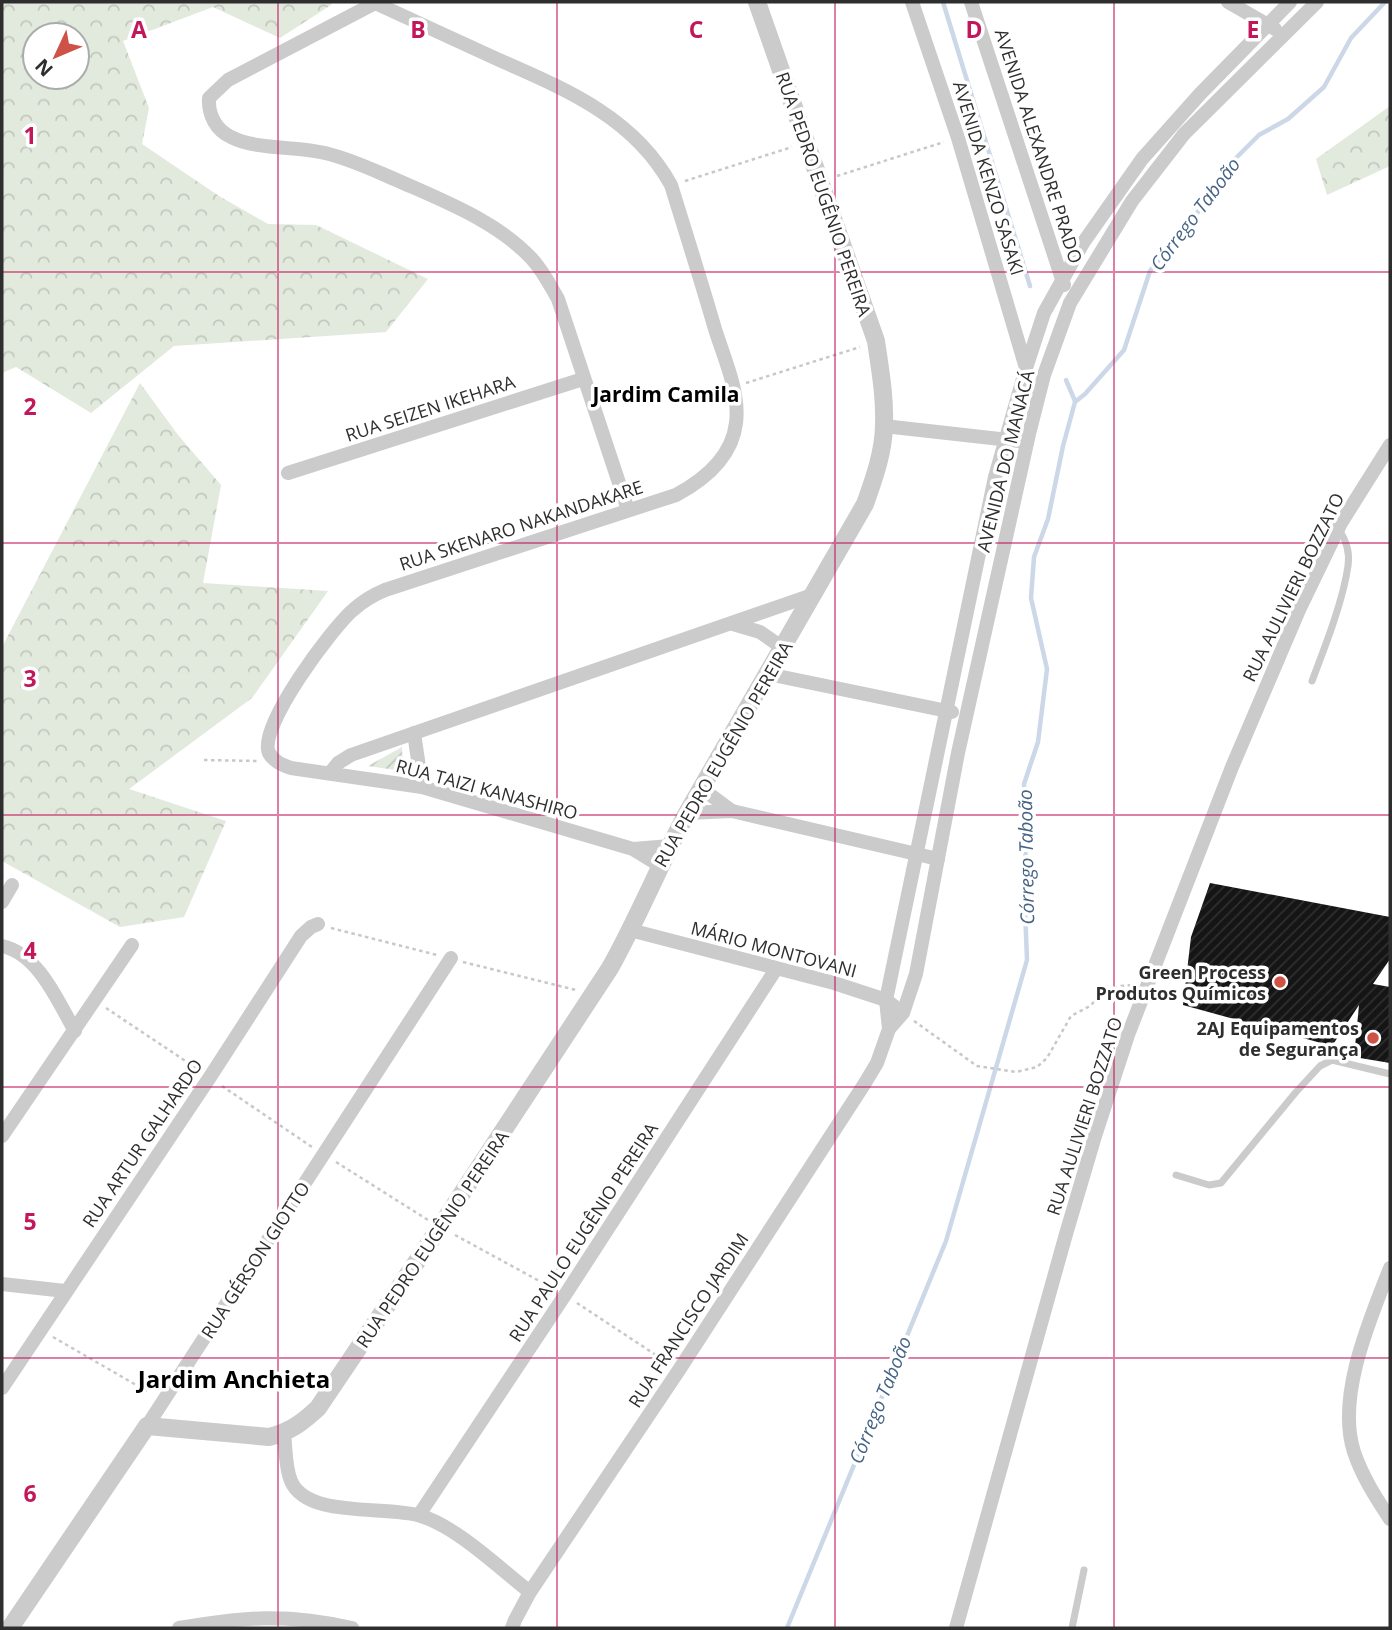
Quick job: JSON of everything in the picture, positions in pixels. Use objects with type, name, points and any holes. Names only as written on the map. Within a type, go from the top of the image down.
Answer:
[{"type":"street","points":[[376,2],[228,80],[209,98],[208,109],[220,130],[231,137],[248,143],[298,147],[353,161],[442,200],[506,236],[531,258],[547,278],[558,299],[628,510]]},
{"type":"street","name":"RUA SKENARO NAKANDAKARE","points":[[276,761],[269,753],[267,744],[278,712],[337,626],[367,598],[676,495],[710,472],[731,439],[736,424],[733,388],[671,185],[648,149],[607,115],[566,90],[376,2]]},
{"type":"street","name":"RUA PEDRO EUGÊNIO PEREIRA","points":[[284,1434],[302,1423],[318,1408],[593,994],[630,930],[659,865],[687,813],[815,594],[865,504],[874,480],[884,426],[883,390],[876,341],[757,2]]},
{"type":"street","name":"AVENIDA KENZO SASAKI","points":[[912,2],[958,138],[1026,368]]},
{"type":"street","name":"AVENIDA ALEXANDRE PRADO","points":[[971,2],[1070,303]]},
{"type":"street","points":[[1228,2],[1284,34]]},
{"type":"street","name":"AVENIDA DO MANACÁ","points":[[886,1000],[1004,439],[1045,313],[1090,233],[1142,159],[1178,117],[1290,2]]},
{"type":"street","name":"AVENIDA DO MANACÁ","points":[[904,1013],[916,974],[966,714],[1027,442],[1058,333],[1070,303],[1148,178],[1184,134],[1317,2]]},
{"type":"street","points":[[1012,317],[1035,338],[1058,333]]},
{"type":"street","name":"RUA SEIZEN IKEHARA","points":[[288,473],[583,379]]},
{"type":"street","points":[[884,426],[1027,442]]},
{"type":"street","name":"RUA AULIVIERI BOZZATO","points":[[956,1628],[1095,1136],[1128,1035],[1232,766],[1299,610],[1338,530],[1390,445]]},
{"type":"street","points":[[276,761],[291,768],[330,773],[338,763],[351,755],[815,594]]},
{"type":"street","points":[[732,624],[760,632],[783,648]]},
{"type":"street","points":[[768,674],[966,714]]},
{"type":"street","points":[[414,733],[422,787]]},
{"type":"street","name":"RUA TAIZI KANASHIRO","points":[[330,773],[422,787],[633,849],[659,865]]},
{"type":"street","points":[[701,788],[732,811]]},
{"type":"street","points":[[687,813],[732,811],[937,859]]},
{"type":"street","name":"RUA TAIZI KANASHIRO","points":[[633,849],[670,846]]},
{"type":"street","points":[[2,902],[12,885]]},
{"type":"street","name":"RUA ARTUR GALHARDO","points":[[2,1388],[301,936],[318,924]]},
{"type":"street","name":"MÁRIO MONTOVANI","points":[[630,930],[834,984],[886,1000],[904,1013]]},
{"type":"street","points":[[2,1136],[132,944]]},
{"type":"street","points":[[2,946],[20,954],[29,962],[51,991],[75,1031]]},
{"type":"street","name":"RUA GÉRSON GIOTTO","points":[[10,1628],[147,1426],[451,958]]},
{"type":"street","name":"RUA PAULO EUGÊNIO PEREIRA","points":[[419,1515],[776,969]]},
{"type":"street","name":"RUA FRANCISCO JARDIM","points":[[886,1000],[889,1029]]},
{"type":"street","name":"RUA FRANCISCO JARDIM","points":[[512,1628],[530,1592],[866,1083],[877,1063],[889,1029],[904,1013]]},
{"type":"street","points":[[1390,1268],[1355,1372],[1349,1418],[1353,1450],[1367,1481],[1390,1519]]},
{"type":"street","points":[[2,1284],[65,1291]]},
{"type":"street","points":[[147,1426],[255,1437],[284,1434],[288,1469],[292,1483],[300,1495],[318,1504],[419,1515],[452,1531],[530,1592]]},
{"type":"street","points":[[179,1628],[226,1620],[290,1617],[352,1628]]},
{"type":"lane","points":[[1312,681],[1329,635],[1348,564],[1346,539],[1338,530]]},
{"type":"lane","points":[[1176,1175],[1209,1185],[1221,1183],[1296,1092],[1320,1066],[1332,1060],[1390,1074]]},
{"type":"lane","points":[[1072,1628],[1084,1570]]},
{"type":"path","points":[[820,182],[958,138]]},
{"type":"path","points":[[671,185],[807,142]]},
{"type":"path","points":[[733,388],[876,341]]},
{"type":"path","points":[[204,760],[276,761]]},
{"type":"path","points":[[318,924],[593,994]]},
{"type":"path","points":[[904,1013],[977,1066],[1016,1072],[1037,1067],[1047,1058],[1071,1016],[1090,1006],[1102,994],[1121,986],[1149,984]]},
{"type":"path","points":[[94,1001],[324,1155],[440,1227],[565,1295],[679,1370]]},
{"type":"path","points":[[41,1330],[163,1400]]},
{"type":"green space","points":[[2,2],[332,2],[280,38],[213,7],[123,41],[149,108],[142,144],[219,196],[268,224],[316,225],[428,279],[386,332],[174,346],[91,413],[16,367],[2,373]]},
{"type":"green space","points":[[1390,106],[1390,166],[1327,195],[1316,159]]},
{"type":"green space","points":[[140,383],[178,435],[221,485],[203,583],[328,591],[252,698],[129,789],[226,821],[184,917],[120,927],[2,861],[2,647]]},
{"type":"green space","points":[[402,747],[403,771],[368,766]]},
{"type":"building","name":"Green Process Produtos Químicos","points":[[1210,883],[1390,917],[1390,959],[1373,984],[1390,987],[1390,1063],[1354,1057],[1359,1005],[1332,1046],[1183,1005],[1191,937]]},
{"type":"waterway","points":[[943,2],[1030,286]]},
{"type":"waterway","name":"Córrego Taboão","points":[[787,1628],[946,1241],[1027,960],[1024,882],[1027,825],[1024,784],[1038,742],[1047,669],[1031,598],[1034,557],[1048,519],[1075,402],[1124,350],[1150,271],[1210,197],[1232,162],[1259,135],[1288,119],[1324,87],[1351,38],[1385,2]]},
{"type":"waterway","points":[[1066,380],[1075,401]]},
{"type":"place","name":"Green Process Produtos Químicos","points":[[1280,982]]},
{"type":"place","name":"2AJ Equipamentos de Segurança","points":[[1373,1038]]},
{"type":"district","name":"Jardim Camila","points":[[666,394]]},
{"type":"district","name":"Jardim Anchieta","points":[[234,1378]]}]
